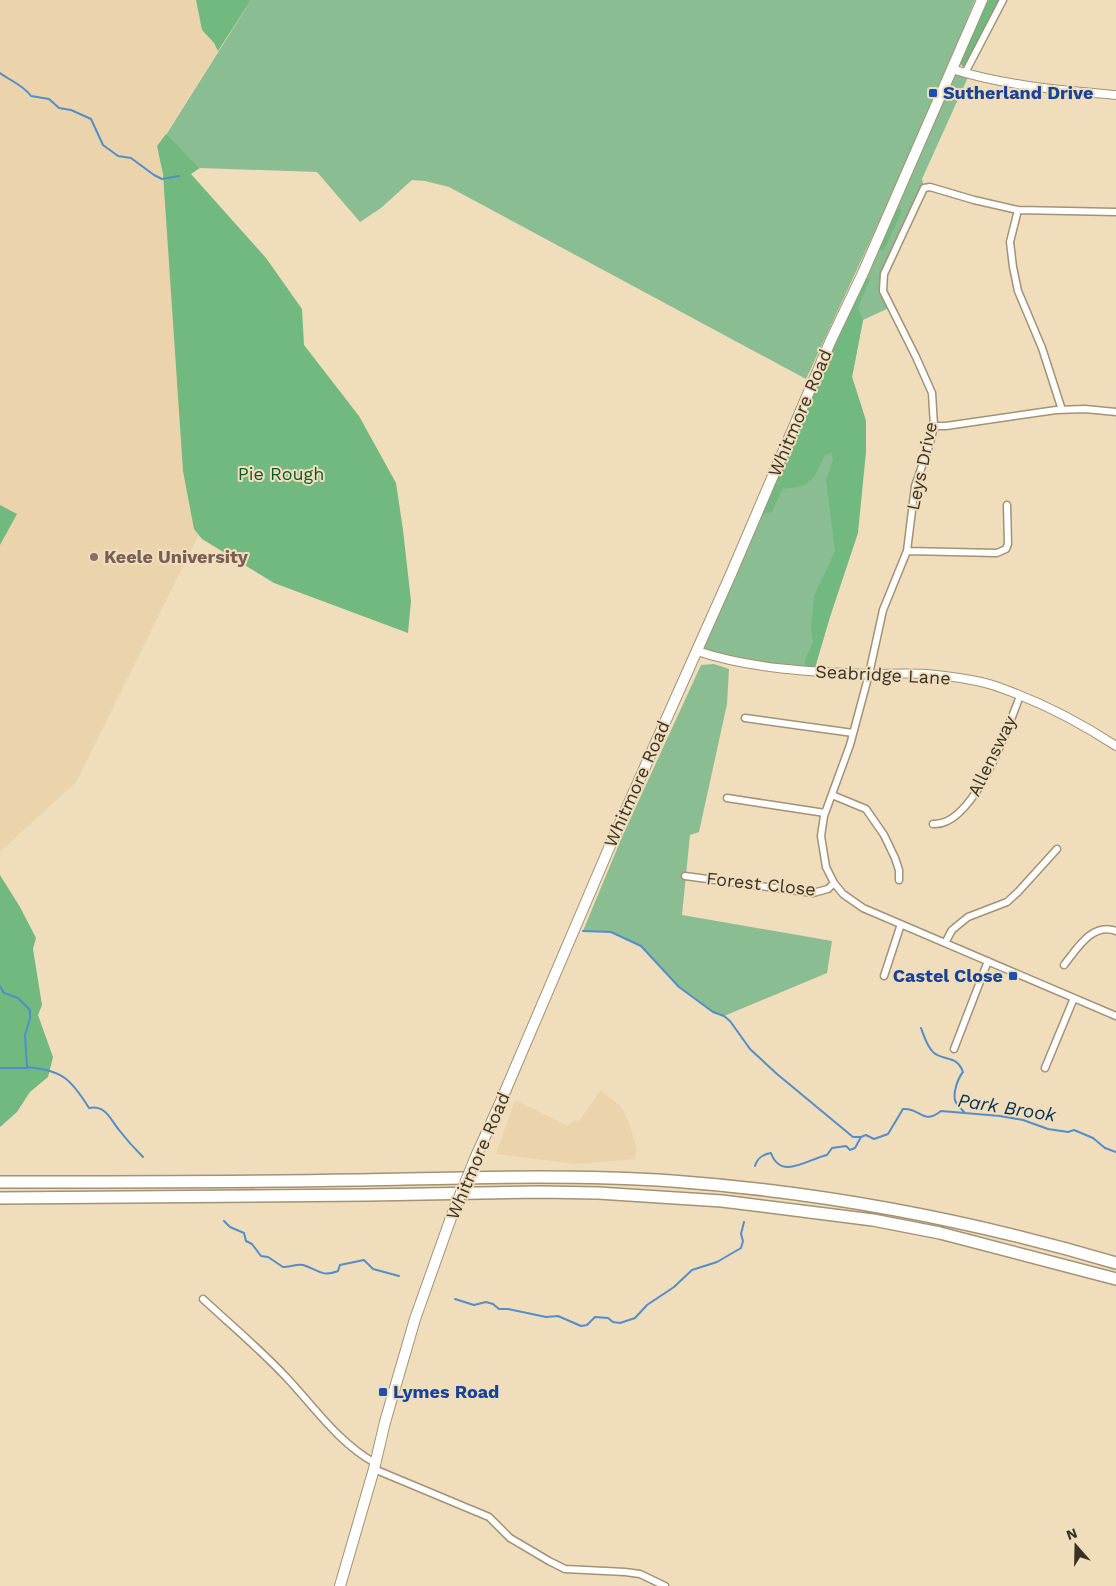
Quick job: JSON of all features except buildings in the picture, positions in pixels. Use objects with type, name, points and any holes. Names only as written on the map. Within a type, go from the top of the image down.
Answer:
[{"type":"highway","name":"Whitmore Road","points":[[340,1586],[375,1466],[414,1319],[453,1212],[612,841],[982,0]]},
{"type":"highway","points":[[5,1182],[334,1180],[534,1176],[607,1177],[672,1181],[771,1190],[873,1205],[1016,1235],[1116,1263]]},
{"type":"highway","points":[[0,1198],[358,1196],[540,1192],[598,1193],[722,1201],[864,1219],[940,1233],[1116,1279]]},
{"type":"street","points":[[965,73],[1003,0]]},
{"type":"street","points":[[952,69],[1037,88],[1116,95]]},
{"type":"street","name":"Leys Drive","points":[[834,883],[826,867],[822,851],[821,836],[825,813],[853,733],[869,674],[883,610],[907,551],[915,486],[934,426],[932,392],[883,290],[884,274],[924,188],[930,186],[974,200],[1018,210]]},
{"type":"street","points":[[1062,410],[1042,348],[1018,291],[1010,242],[1018,210],[1116,212]]},
{"type":"street","points":[[934,426],[1062,410],[1085,409],[1116,412]]},
{"type":"street","points":[[907,551],[997,552],[1006,548],[1008,544],[1007,505]]},
{"type":"street","name":"Seabridge Lane","points":[[697,651],[713,656],[788,669],[869,674],[926,674],[980,682],[1000,687],[1089,728],[1116,746]]},
{"type":"street","name":"Allensway","points":[[933,824],[939,825],[954,818],[966,808],[998,752],[1020,696]]},
{"type":"street","points":[[745,718],[853,733]]},
{"type":"street","points":[[832,794],[866,809],[884,835],[895,858],[899,870],[898,880]]},
{"type":"street","points":[[727,798],[825,813]]},
{"type":"street","points":[[945,943],[952,930],[964,920],[1007,902],[1057,849]]},
{"type":"street","name":"Forest Close","points":[[685,876],[813,893],[828,889],[834,883]]},
{"type":"street","points":[[834,883],[844,894],[863,908],[1116,1016]]},
{"type":"street","points":[[884,976],[901,924]]},
{"type":"street","points":[[1064,965],[1091,933],[1101,929],[1116,931]]},
{"type":"street","points":[[954,1049],[988,961]]},
{"type":"street","points":[[1045,1068],[1074,998]]},
{"type":"street","points":[[203,1298],[287,1378],[330,1427],[375,1466],[489,1516],[510,1538],[549,1562],[565,1569],[640,1574],[665,1586]]},
{"type":"shaded area","name":"Keele University","points":[[0,0],[224,0],[227,5],[218,51],[166,134],[172,173],[300,331],[76,782],[0,852]]},
{"type":"shaded area","points":[[601,1090],[622,1108],[637,1149],[635,1159],[575,1164],[496,1154],[515,1100],[568,1126],[574,1120],[579,1121]]},
{"type":"green space","points":[[196,0],[251,0],[218,51],[214,43],[202,30]]},
{"type":"green space","points":[[251,0],[975,0],[927,119],[806,379],[449,187],[412,180],[381,208],[360,222],[317,172],[200,168],[166,135]]},
{"type":"green space","points":[[982,0],[1003,0],[973,59],[953,69],[969,75],[922,179],[924,188],[882,282],[891,307],[863,320],[852,377],[866,421],[866,452],[829,620],[814,671],[788,669],[697,651]]},
{"type":"green space","points":[[989,0],[1000,0],[966,68],[962,66],[960,60]]},
{"type":"green space","name":"Pie Rough","points":[[166,134],[200,168],[191,174],[266,258],[302,309],[304,345],[359,416],[396,483],[411,601],[408,633],[274,583],[202,539],[194,529],[183,471],[163,174],[157,146]]},
{"type":"green space","points":[[900,208],[902,211],[884,250],[881,250],[879,247],[895,211]]},
{"type":"green space","points":[[865,277],[870,279],[858,308],[863,320],[852,377],[866,421],[866,452],[858,533],[814,671],[805,670],[805,659],[813,642],[811,627],[814,596],[835,551],[826,480],[833,459],[831,453],[825,455],[811,481],[800,486],[782,489],[772,512],[761,515]]},
{"type":"green space","points":[[0,505],[17,514],[0,545]]},
{"type":"green space","points":[[714,664],[729,669],[727,704],[699,832],[690,835],[682,915],[832,941],[827,973],[724,1016],[713,1012],[679,987],[641,946],[611,932],[583,931],[622,837],[701,665]]},
{"type":"green space","points":[[0,875],[36,938],[33,949],[42,1005],[38,1015],[53,1057],[48,1077],[30,1092],[17,1112],[0,1127]]},
{"type":"waterway","points":[[0,73],[21,86],[31,96],[49,99],[59,108],[71,110],[91,119],[103,145],[118,156],[131,158],[162,179],[179,176]]},
{"type":"waterway","points":[[583,931],[611,932],[641,946],[679,987],[713,1012],[724,1016],[730,1021],[750,1049],[777,1074],[853,1137],[861,1137]]},
{"type":"waterway","name":"Park Brook","points":[[0,986],[4,993],[18,998],[30,1010],[30,1018],[25,1035],[27,1067],[49,1071],[71,1083],[89,1108],[104,1111],[124,1137],[143,1157]]},
{"type":"waterway","points":[[921,1028],[932,1051],[957,1063],[963,1072],[956,1085],[955,1100],[965,1113]]},
{"type":"waterway","points":[[0,1068],[28,1068]]},
{"type":"waterway","name":"Park Brook","points":[[755,1166],[757,1161],[765,1154],[771,1153],[775,1161],[781,1166],[788,1167],[804,1164],[827,1155],[832,1148],[846,1146],[850,1150],[855,1148],[861,1137],[866,1135],[874,1139],[888,1134],[903,1109],[909,1109],[929,1117],[941,1111],[1000,1116],[1023,1120],[1048,1129],[1068,1132],[1074,1130],[1093,1138],[1105,1148],[1116,1152]]},
{"type":"waterway","name":"Park Brook","points":[[224,1221],[230,1227],[244,1233],[246,1241],[252,1244],[261,1256],[268,1257],[283,1267],[303,1265],[328,1274],[338,1271],[340,1265],[364,1260],[373,1269],[399,1276]]},
{"type":"waterway","name":"Park Brook","points":[[455,1299],[474,1305],[486,1302],[493,1304],[499,1309],[508,1309],[546,1317],[558,1316],[581,1326],[587,1325],[595,1317],[608,1318],[613,1322],[620,1323],[635,1318],[647,1305],[674,1287],[692,1270],[717,1262],[741,1248],[743,1241],[741,1234],[744,1222]]},
{"type":"place","name":"Sutherland Drive","points":[[933,93]]},
{"type":"place","name":"Keele University","points":[[94,557]]},
{"type":"place","name":"Castel Close","points":[[1013,976]]},
{"type":"place","name":"Lymes Road","points":[[383,1392]]}]
